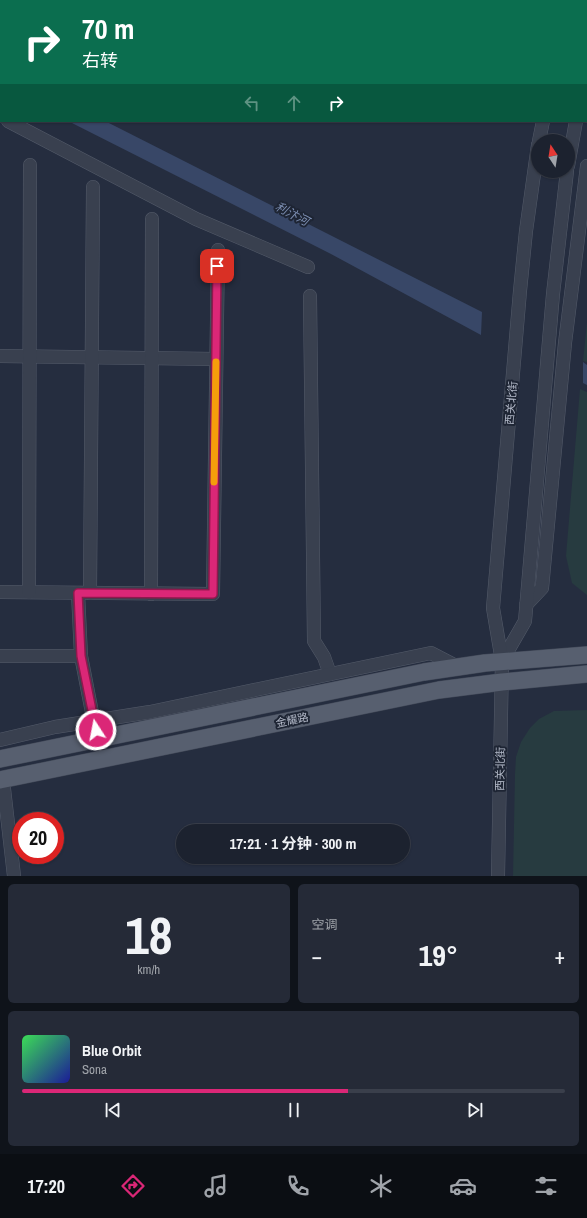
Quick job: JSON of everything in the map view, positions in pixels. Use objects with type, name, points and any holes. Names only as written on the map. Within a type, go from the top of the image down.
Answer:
[{"type":"main road","name":"金耀路","points":[[0,759],[424,672],[502,661],[587,655]]},
{"type":"main road","name":"金耀路","points":[[1,780],[439,690],[587,674]]},
{"type":"street","points":[[10,122],[196,219],[308,267]]},
{"type":"street","points":[[540,134],[543,122]]},
{"type":"street","points":[[574,134],[576,122]]},
{"type":"street","points":[[29,592],[30,165]]},
{"type":"street","points":[[526,605],[542,588],[566,343],[587,166]]},
{"type":"street","name":"西关北街","points":[[498,876],[502,661],[493,608],[521,283],[534,178]]},
{"type":"street","name":"西关北街","points":[[502,661],[525,621],[553,294],[566,178]]},
{"type":"street","points":[[93,187],[92,357],[81,656],[97,739]]},
{"type":"street","points":[[151,594],[152,219]]},
{"type":"street","points":[[0,592],[213,594],[218,250]]},
{"type":"street","points":[[310,296],[314,641],[324,657],[330,674]]},
{"type":"street","points":[[0,356],[216,359]]},
{"type":"street","points":[[0,740],[55,727],[150,712],[431,653],[458,667]]},
{"type":"street","points":[[0,656],[81,656]]},
{"type":"street","points":[[1,780],[14,876]]},
{"type":"green space","points":[[587,322],[587,362],[583,361]]},
{"type":"green space","points":[[580,389],[587,392],[587,595],[572,583],[566,556]]},
{"type":"green space","points":[[587,710],[587,876],[513,876],[516,757],[521,742],[530,728],[539,719],[554,711]]},
{"type":"water","points":[[70,122],[107,122],[482,312],[481,335],[331,254]]},
{"type":"water","points":[[583,362],[587,365],[587,385],[583,383]]},
{"type":"slow traffic","points":[[214,482],[216,362]]},
{"type":"route","points":[[96,730],[81,656],[78,593],[213,594],[217,266]]},
{"type":"water label","name":"利汴河","points":[[292,214]]}]
